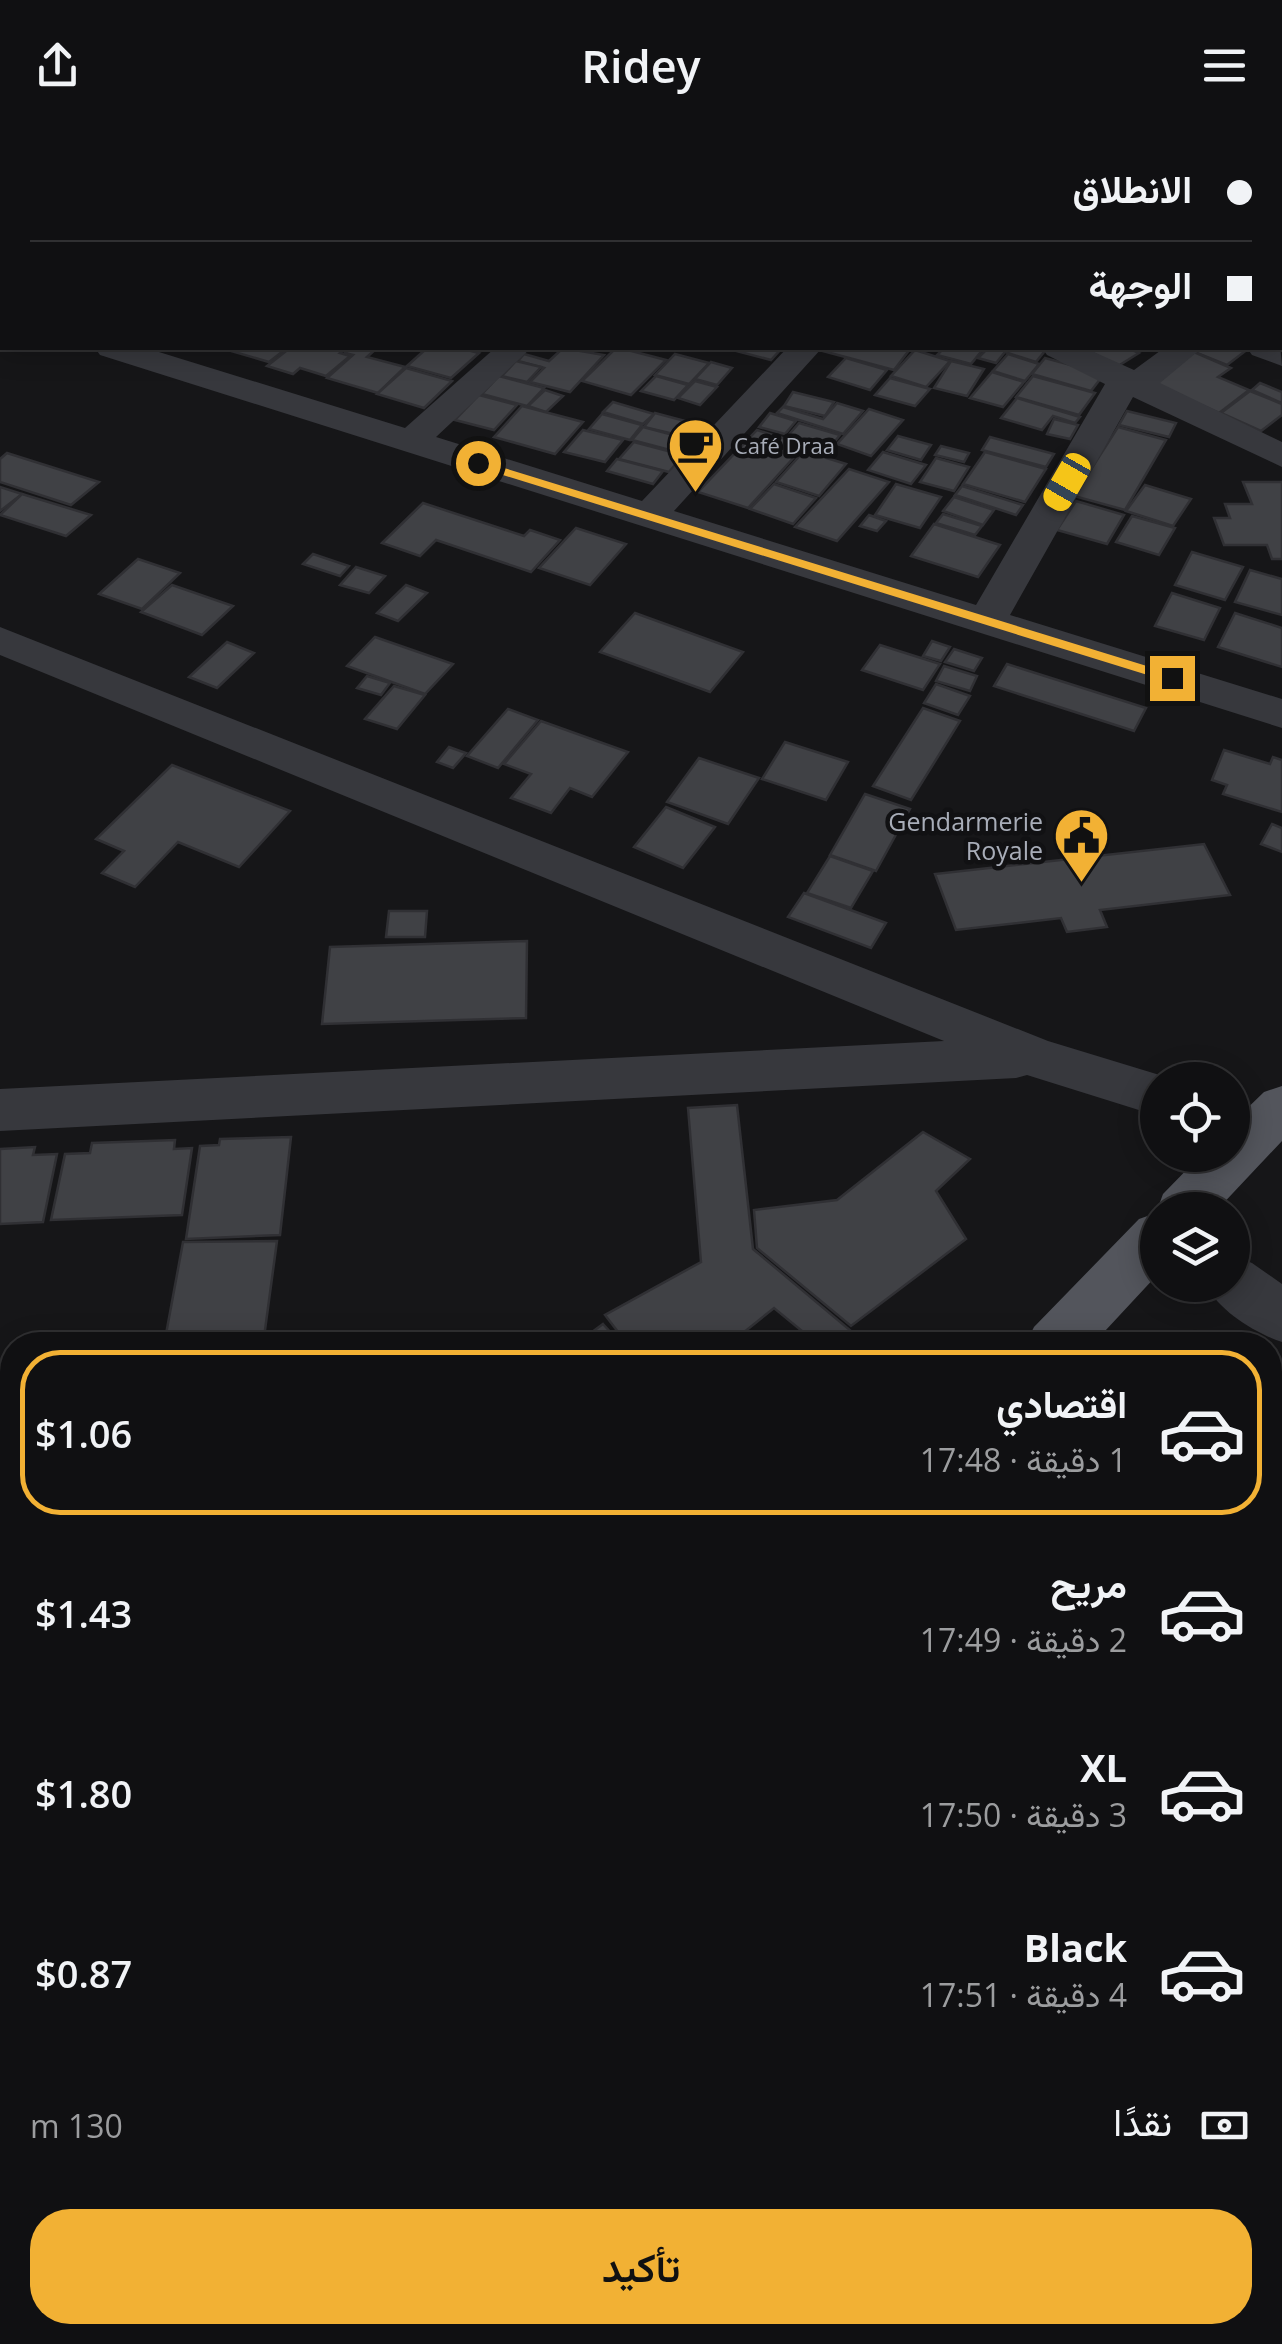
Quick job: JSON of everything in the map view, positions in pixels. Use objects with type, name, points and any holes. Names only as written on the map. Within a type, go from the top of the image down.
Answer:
[{"type":"main road","points":[[1197,1192],[1259,1117]]},
{"type":"main road","points":[[1066,1332],[1140,1255]]},
{"type":"street","points":[[118,350],[1282,714]]},
{"type":"street","points":[[410,442],[512,350]]},
{"type":"street","points":[[649,516],[802,350]]},
{"type":"street","points":[[1063,350],[1275,445]]},
{"type":"street","points":[[988,619],[1132,381],[1182,350]]},
{"type":"street","points":[[0,640],[1034,1057],[1140,1089]]},
{"type":"street","points":[[0,1110],[1034,1057]]},
{"type":"street","points":[[1250,1293],[1282,1317]]},
{"type":"building","points":[[228,350],[284,350],[269,362]]},
{"type":"building","points":[[287,350],[344,350],[340,353],[350,356],[326,376],[300,368],[293,374],[267,366]]},
{"type":"building","points":[[375,350],[367,357],[405,367],[378,393],[327,378],[353,355],[345,353]]},
{"type":"building","points":[[425,350],[479,353],[451,378],[407,366]]},
{"type":"building","points":[[561,350],[604,355],[570,392],[530,382],[544,368],[518,361],[524,354],[549,361]]},
{"type":"building","points":[[614,350],[666,360],[631,395],[582,381]]},
{"type":"building","points":[[733,350],[780,350],[771,360]]},
{"type":"building","points":[[824,350],[909,350],[894,370]]},
{"type":"building","points":[[915,350],[950,361],[926,387],[891,376]]},
{"type":"building","points":[[942,350],[982,350],[971,364],[937,355]]},
{"type":"building","points":[[986,350],[1044,352],[1036,362],[1005,352],[996,363],[978,358]]},
{"type":"building","points":[[1132,350],[1139,353],[1118,366],[1089,351]]},
{"type":"building","points":[[1194,350],[1247,350],[1227,365]]},
{"type":"building","points":[[1194,352],[1231,368],[1218,377],[1249,390],[1219,413],[1151,383]]},
{"type":"building","points":[[675,354],[709,363],[689,384],[655,375]]},
{"type":"building","points":[[1008,354],[1039,364],[1025,381],[993,371]]},
{"type":"building","points":[[846,358],[887,370],[870,390],[828,377]]},
{"type":"building","points":[[1045,358],[1104,374],[1091,391],[1032,374]]},
{"type":"building","points":[[516,361],[541,367],[527,382],[502,376]]},
{"type":"building","points":[[951,361],[984,369],[967,396],[934,388]]},
{"type":"building","points":[[711,362],[732,368],[717,385],[695,379]]},
{"type":"building","points":[[406,368],[452,381],[424,408],[377,394]]},
{"type":"building","points":[[992,372],[1024,382],[1003,407],[970,398]]},
{"type":"building","points":[[499,376],[544,388],[527,406],[482,394]]},
{"type":"building","points":[[656,376],[688,385],[674,400],[641,391]]},
{"type":"building","points":[[1033,376],[1095,393],[1079,415],[1016,397]]},
{"type":"building","points":[[890,378],[930,389],[915,406],[875,395]]},
{"type":"building","points":[[695,381],[717,387],[700,405],[678,398]]},
{"type":"building","points":[[1260,383],[1282,392],[1282,403],[1252,390]]},
{"type":"building","points":[[545,390],[563,396],[546,412],[528,406]]},
{"type":"building","points":[[1250,391],[1282,404],[1282,415],[1261,431],[1221,413]]},
{"type":"building","points":[[793,392],[834,402],[825,416],[784,406]]},
{"type":"building","points":[[479,395],[517,405],[494,430],[455,420]]},
{"type":"building","points":[[1017,398],[1080,417],[1075,423],[1053,416],[1042,430],[1001,418]]},
{"type":"building","points":[[613,402],[654,414],[643,424],[603,412]]},
{"type":"building","points":[[837,403],[863,411],[843,434],[777,413],[783,407],[823,419]]},
{"type":"building","points":[[522,406],[583,422],[555,454],[494,437]]},
{"type":"building","points":[[869,409],[903,420],[871,456],[837,444]]},
{"type":"building","points":[[1127,411],[1176,423],[1169,437],[1119,425]]},
{"type":"building","points":[[655,413],[704,426],[695,439],[644,427]]},
{"type":"building","points":[[770,413],[796,421],[785,434],[759,427]]},
{"type":"building","points":[[602,414],[642,425],[630,440],[589,429]]},
{"type":"building","points":[[1054,419],[1078,425],[1070,439],[1047,434]]},
{"type":"building","points":[[799,423],[840,435],[828,450],[786,438]]},
{"type":"building","points":[[643,427],[696,441],[685,454],[632,440]]},
{"type":"building","points":[[1118,427],[1166,440],[1125,510],[1074,496]]},
{"type":"building","points":[[583,430],[623,440],[605,462],[564,452]]},
{"type":"building","points":[[757,430],[805,445],[748,508],[698,492]]},
{"type":"building","points":[[898,436],[931,445],[921,460],[887,450]]},
{"type":"building","points":[[990,437],[1054,454],[1046,467],[982,450]]},
{"type":"building","points":[[634,442],[683,455],[669,472],[619,459]]},
{"type":"building","points":[[941,446],[969,453],[964,462],[935,455]]},
{"type":"building","points":[[804,451],[846,464],[819,496],[776,482]]},
{"type":"building","points":[[883,452],[926,465],[911,484],[868,470]]},
{"type":"building","points":[[985,452],[1046,469],[1025,502],[963,484]]},
{"type":"building","points":[[7,453],[99,482],[71,505],[0,482],[0,459]]},
{"type":"building","points":[[936,458],[969,467],[954,491],[920,482]]},
{"type":"building","points":[[617,459],[663,471],[653,484],[607,471]]},
{"type":"building","points":[[849,469],[889,482],[837,541],[795,527]]},
{"type":"building","points":[[1243,482],[1282,482],[1282,559],[1272,559],[1267,545],[1224,545],[1214,518],[1230,518],[1225,504],[1252,504]]},
{"type":"building","points":[[774,484],[816,498],[793,524],[750,509]]},
{"type":"building","points":[[896,484],[941,497],[920,528],[875,515]]},
{"type":"building","points":[[1145,485],[1191,499],[1173,526],[1126,511]]},
{"type":"building","points":[[962,486],[1023,505],[1016,515],[955,495]]},
{"type":"building","points":[[0,487],[22,494],[0,511]]},
{"type":"building","points":[[22,494],[91,515],[66,536],[0,515]]},
{"type":"building","points":[[954,497],[994,510],[983,525],[943,511]]},
{"type":"building","points":[[1076,501],[1124,515],[1107,544],[1057,530]]},
{"type":"building","points":[[423,503],[524,536],[530,530],[560,540],[531,572],[436,540],[420,556],[382,543]]},
{"type":"building","points":[[943,514],[982,526],[975,535],[936,523]]},
{"type":"building","points":[[869,515],[886,521],[877,531],[860,526]]},
{"type":"building","points":[[1132,516],[1175,528],[1159,555],[1116,542]]},
{"type":"building","points":[[934,524],[1000,545],[978,577],[911,556]]},
{"type":"building","points":[[576,528],[626,544],[590,585],[539,568]]},
{"type":"building","points":[[1192,552],[1243,567],[1225,600],[1175,585]]},
{"type":"building","points":[[313,554],[349,566],[340,576],[303,564]]},
{"type":"building","points":[[138,559],[180,573],[142,609],[99,594]]},
{"type":"building","points":[[356,567],[385,576],[369,593],[340,585]]},
{"type":"building","points":[[1250,570],[1282,579],[1282,615],[1235,602]]},
{"type":"building","points":[[172,585],[233,606],[202,635],[141,612]]},
{"type":"building","points":[[406,585],[427,593],[398,621],[377,613]]},
{"type":"building","points":[[1172,593],[1220,608],[1204,640],[1155,626]]},
{"type":"building","points":[[635,613],[743,652],[710,692],[600,652]]},
{"type":"building","points":[[1235,613],[1282,628],[1282,667],[1218,647]]},
{"type":"building","points":[[375,637],[453,664],[425,694],[347,666]]},
{"type":"building","points":[[932,641],[950,647],[941,661],[923,656]]},
{"type":"building","points":[[227,642],[254,653],[217,688],[189,677]]},
{"type":"building","points":[[880,645],[940,664],[923,690],[862,670]]},
{"type":"building","points":[[954,649],[982,658],[974,671],[945,662]]},
{"type":"building","points":[[1007,664],[1146,708],[1134,731],[994,686]]},
{"type":"building","points":[[944,666],[977,676],[970,691],[936,681]]},
{"type":"building","points":[[367,676],[390,683],[381,695],[357,688]]},
{"type":"building","points":[[936,684],[970,696],[958,715],[924,703]]},
{"type":"building","points":[[394,686],[425,695],[397,729],[365,719]]},
{"type":"building","points":[[923,708],[960,721],[911,800],[873,786]]},
{"type":"building","points":[[508,709],[538,720],[498,768],[467,756]]},
{"type":"building","points":[[541,721],[628,752],[592,797],[570,788],[551,813],[511,798],[531,774],[504,764]]},
{"type":"building","points":[[785,742],[848,762],[826,800],[762,779]]},
{"type":"building","points":[[449,747],[466,753],[453,768],[437,762]]},
{"type":"building","points":[[1224,750],[1270,764],[1273,757],[1282,760],[1282,812],[1223,794],[1227,785],[1212,780]]},
{"type":"building","points":[[699,758],[759,778],[728,824],[667,802]]},
{"type":"building","points":[[172,765],[290,811],[239,867],[178,842],[135,887],[102,873],[124,851],[96,839]]},
{"type":"building","points":[[865,794],[910,809],[876,871],[830,855]]},
{"type":"building","points":[[666,807],[715,827],[683,868],[634,847]]},
{"type":"building","points":[[1272,824],[1282,828],[1282,852],[1261,844]]},
{"type":"building","name":"Gendarmerie Royale","points":[[1204,844],[1230,895],[1100,910],[1107,927],[1067,932],[1061,918],[956,930],[935,874]]},
{"type":"building","points":[[830,856],[873,871],[851,908],[807,893]]},
{"type":"building","points":[[804,893],[886,923],[871,948],[788,917]]},
{"type":"building","points":[[389,911],[427,911],[425,937],[386,937]]},
{"type":"building","points":[[527,941],[526,1018],[322,1024],[330,947]]},
{"type":"building","points":[[737,1105],[753,1249],[850,1332],[803,1332],[774,1308],[744,1332],[618,1332],[605,1315],[701,1262],[688,1108]]},
{"type":"building","points":[[923,1132],[970,1159],[936,1191],[966,1239],[851,1326],[757,1248],[754,1210],[837,1200]]},
{"type":"building","points":[[291,1137],[280,1235],[186,1239],[200,1146],[219,1145],[220,1139]]},
{"type":"building","points":[[175,1140],[174,1149],[192,1148],[182,1215],[51,1220],[65,1154],[90,1153],[92,1143]]},
{"type":"building","points":[[35,1147],[33,1155],[57,1154],[43,1222],[0,1224],[0,1149]]},
{"type":"building","points":[[277,1241],[265,1332],[166,1332],[183,1242]]},
{"type":"building","points":[[603,1324],[610,1332],[592,1332]]},
{"type":"place","name":"Café Draa","points":[[695,495]]},
{"type":"place","name":"Gendarmerie Royale","points":[[1082,885]]},
{"type":"route","points":[[478,463],[1172,678]]}]
